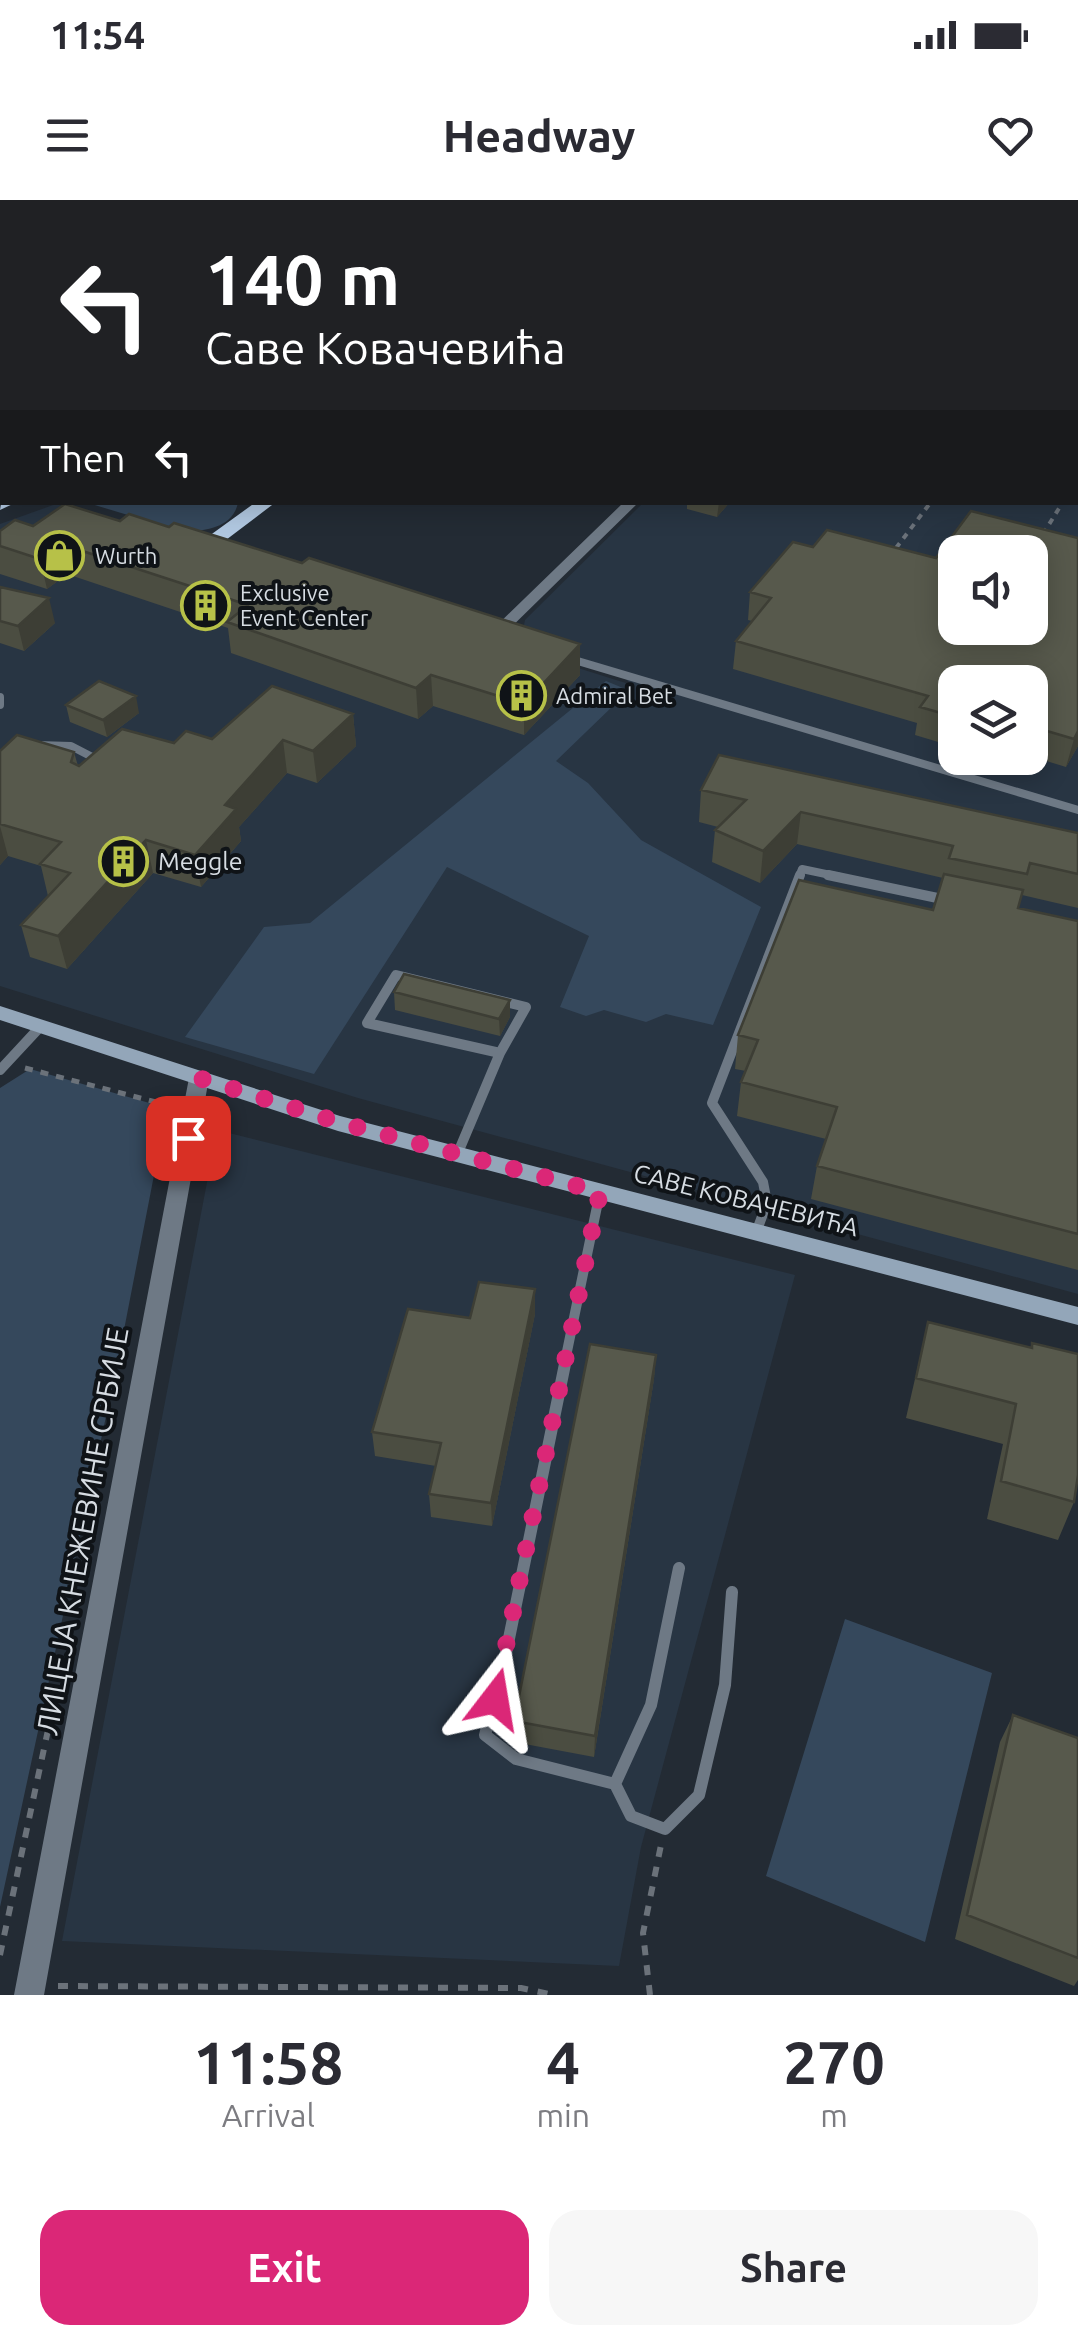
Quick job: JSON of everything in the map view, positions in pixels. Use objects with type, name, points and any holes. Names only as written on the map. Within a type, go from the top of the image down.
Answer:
[{"type":"main road","points":[[204,548],[250,509]]},
{"type":"street","points":[[476,630],[494,636],[629,505]]},
{"type":"street","name":"САВЕ КОВАЧЕВИЋА","points":[[0,1013],[199,1078],[457,1155],[1078,1316]]},
{"type":"street","name":"ЛИЦЕЈА КНЕЖЕВИНЕ СРБИЈЕ","points":[[30,1990],[199,1078]]},
{"type":"lane","points":[[494,636],[512,642]]},
{"type":"lane","points":[[565,658],[1078,810]]},
{"type":"lane","points":[[0,696],[0,704]]},
{"type":"lane","points":[[23,747],[48,744],[90,751],[101,762],[98,778]]},
{"type":"lane","points":[[757,1230],[768,1202],[763,1182],[712,1104],[802,869],[968,904]]},
{"type":"lane","points":[[457,1155],[500,1053],[526,1007],[396,975],[366,1023],[500,1053]]},
{"type":"lane","points":[[3,1067],[40,1027]]},
{"type":"lane","points":[[600,1192],[504,1662],[485,1736],[516,1759],[615,1784],[632,1816],[665,1829],[699,1796],[725,1686],[732,1592]]},
{"type":"lane","points":[[615,1784],[639,1744],[660,1684],[678,1568]]},
{"type":"path","points":[[896,548],[929,505]]},
{"type":"path","points":[[1042,535],[1061,505]]},
{"type":"path","points":[[3,1067],[167,1105],[172,1108],[172,1118]]},
{"type":"path","points":[[0,1955],[63,1660]]},
{"type":"path","points":[[650,1995],[644,1932],[665,1829]]},
{"type":"path","points":[[30,1990],[521,1988],[554,1995]]},
{"type":"shaded area","points":[[59,505],[632,685],[616,670],[534,642],[523,630],[525,620],[641,505],[1078,505],[1078,1294],[358,1098],[0,986],[0,524]]},
{"type":"shaded area","points":[[95,505],[237,505],[224,523],[181,531]]},
{"type":"shaded area","points":[[606,681],[623,688],[632,699],[615,704],[556,761],[588,783],[641,840],[761,907],[713,1025],[666,1014],[646,1022],[604,1010],[586,1016],[560,1007],[589,936],[447,867],[314,1074],[185,1037],[264,927],[310,923]]},
{"type":"shaded area","points":[[30,1069],[167,1108],[118,1361],[0,1907],[0,1088]]},
{"type":"shaded area","points":[[217,1130],[795,1275],[641,1847],[619,1966],[62,1941]]},
{"type":"shaded area","points":[[845,1619],[992,1673],[925,1942],[766,1876]]},
{"type":"building","points":[[64,505],[120,521],[129,514],[169,527],[174,523],[302,563],[309,558],[580,644],[524,704],[431,675],[416,688],[227,622],[248,605],[61,544],[40,559],[0,546],[0,531],[15,520],[33,526]]},
{"type":"building","points":[[971,511],[1078,538],[1078,731],[1074,739],[1048,731],[1048,665],[938,665],[938,712],[920,707],[928,696],[736,641],[771,598],[750,592],[793,542],[813,547],[827,530],[936,558],[938,555],[938,645],[1048,645],[1048,535],[953,535]]},
{"type":"building","points":[[0,587],[49,598],[18,626],[0,621]]},
{"type":"building","points":[[99,681],[136,696],[103,720],[66,705]]},
{"type":"building","points":[[272,686],[353,714],[313,751],[283,740],[225,805],[236,809],[195,855],[146,840],[58,936],[21,925],[70,873],[40,864],[61,842],[0,824],[0,751],[17,735],[74,752],[71,762],[79,766],[122,729],[174,743],[186,731],[212,739]]},
{"type":"building","points":[[719,755],[1078,833],[1078,874],[1030,863],[1027,874],[949,858],[953,846],[801,812],[763,851],[715,830],[746,800],[701,790]]},
{"type":"building","points":[[944,874],[1023,890],[1018,908],[1078,921],[1078,1234],[817,1166],[837,1107],[741,1082],[758,1040],[738,1035],[799,880],[933,910]]},
{"type":"building","points":[[404,974],[510,1000],[499,1019],[394,992]]},
{"type":"building","points":[[479,1282],[535,1289],[491,1503],[429,1494],[441,1443],[372,1432],[408,1309],[470,1318]]},
{"type":"building","points":[[928,1322],[1032,1348],[1032,1343],[1078,1354],[1078,1475],[1074,1502],[1001,1481],[1016,1404],[916,1378]]},
{"type":"building","points":[[590,1344],[656,1355],[595,1736],[514,1721]]},
{"type":"building","points":[[1013,1715],[1078,1738],[1078,1958],[967,1915]]},
{"type":"place","name":"Wurth","points":[[60,555]]},
{"type":"place","name":"Exclusive Event Center","points":[[205,605]]},
{"type":"place","name":"Admiral Bet","points":[[521,695]]},
{"type":"place","name":"Meggle","points":[[123,861]]},
{"type":"route","points":[[188,1138],[199,1078],[338,1122],[600,1192],[495,1699]]}]
